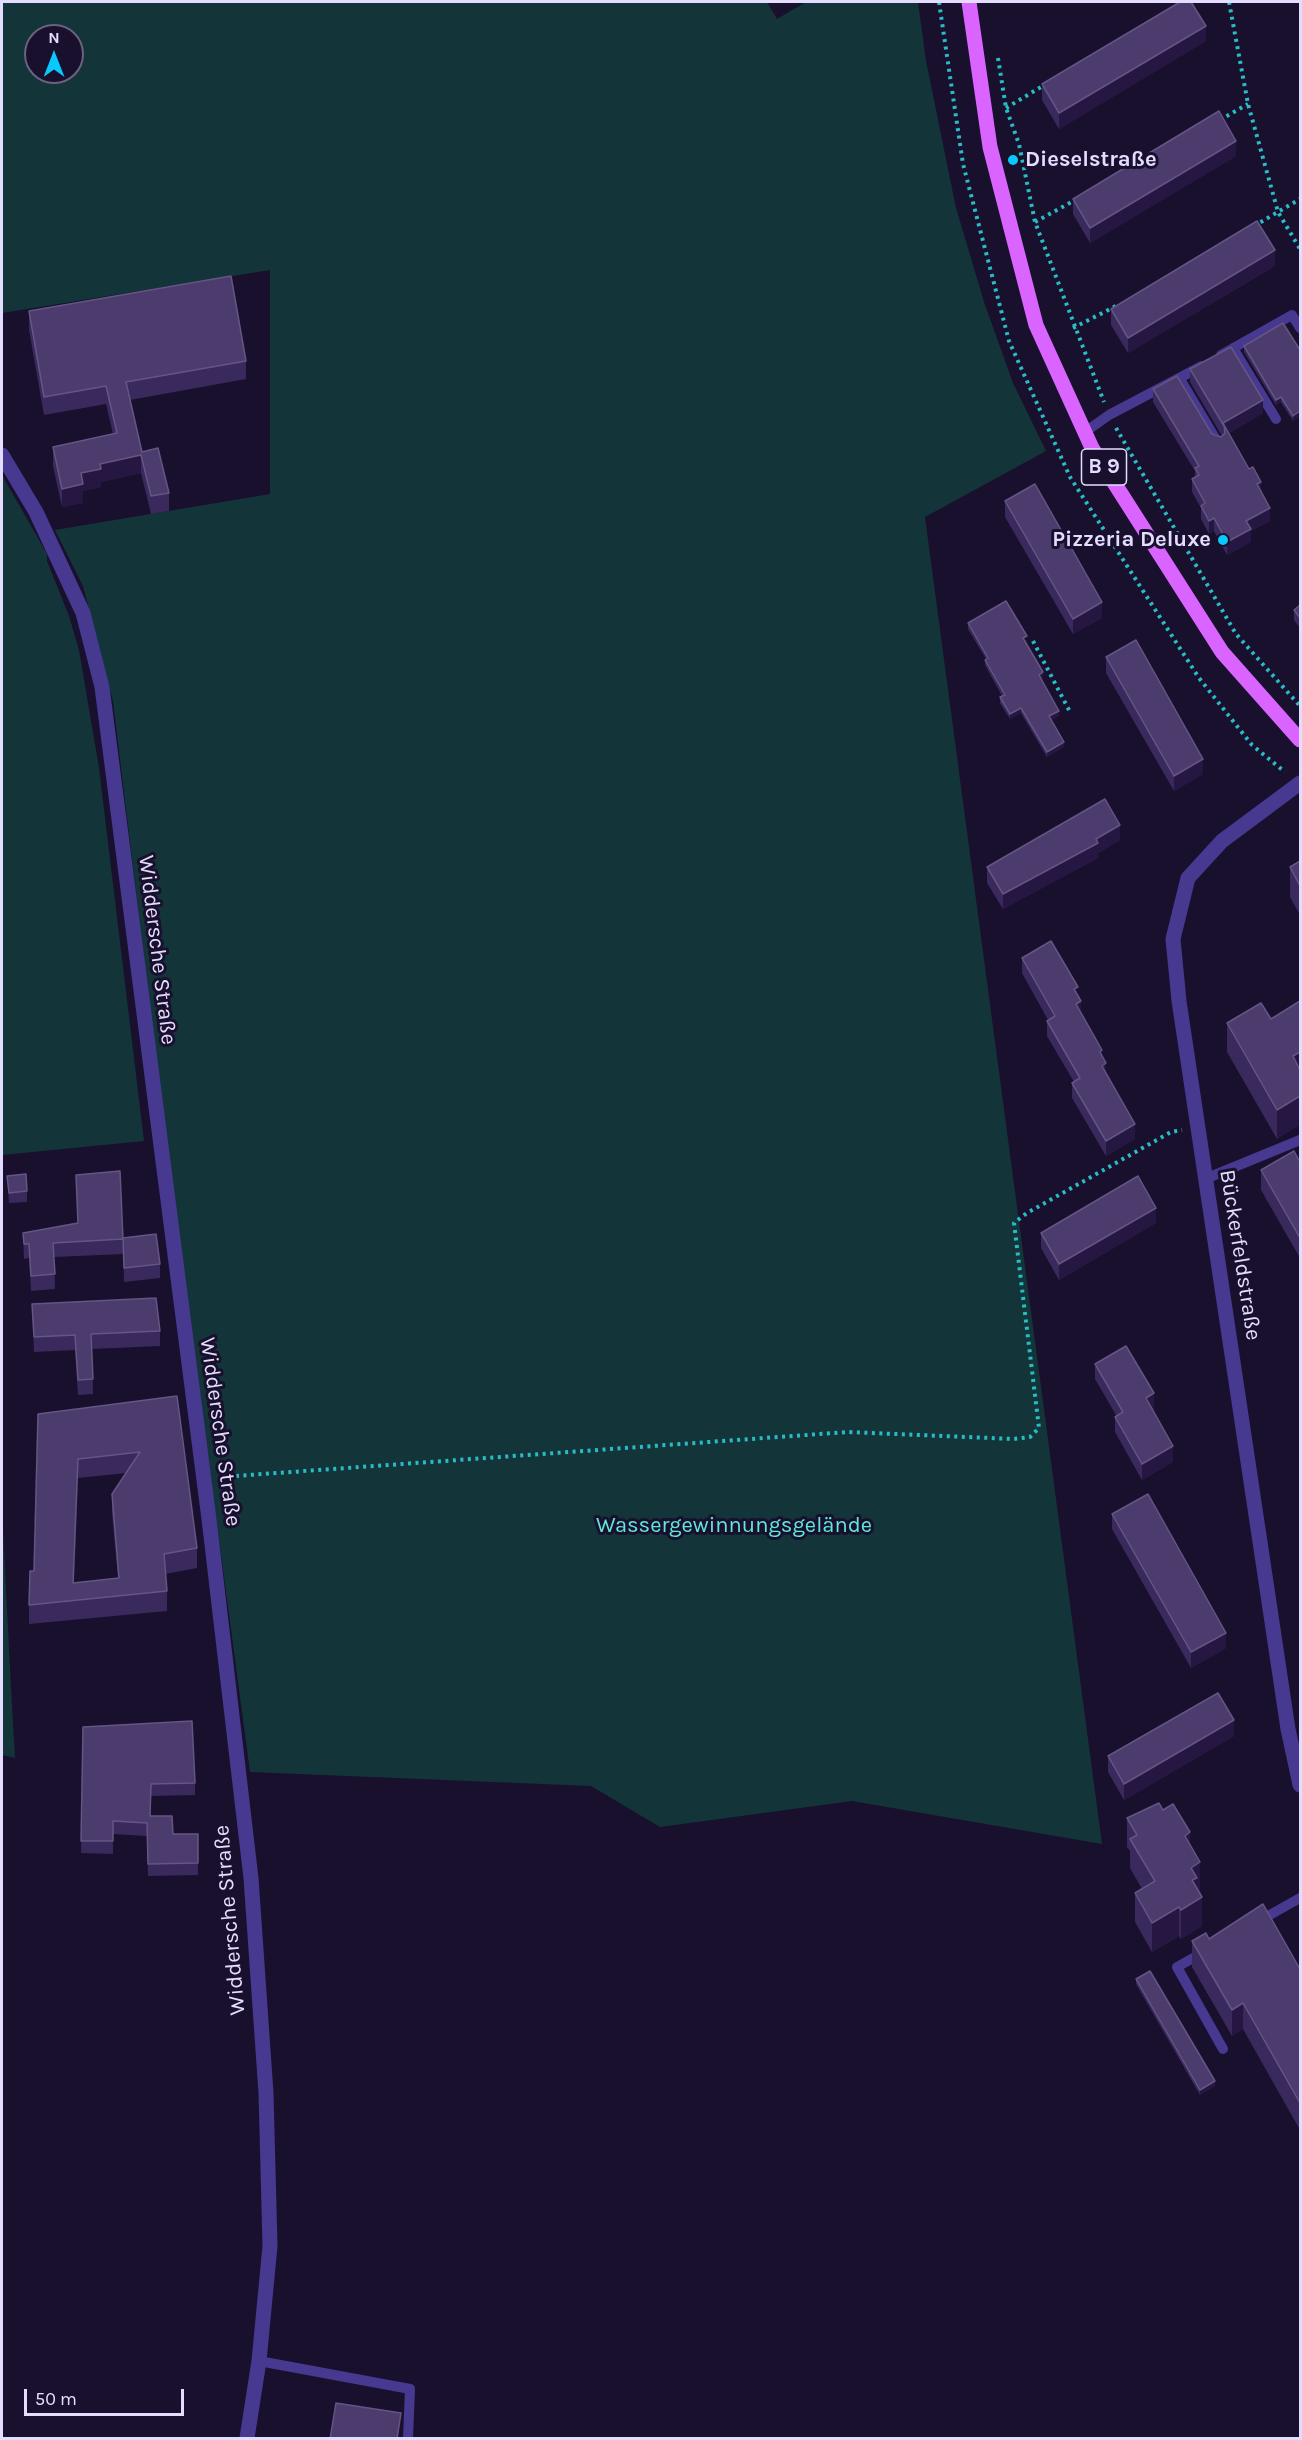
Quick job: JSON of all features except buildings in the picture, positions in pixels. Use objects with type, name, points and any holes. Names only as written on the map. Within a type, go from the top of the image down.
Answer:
[{"type":"main road","name":"B 9","points":[[969,2],[990,147],[1036,325],[1092,448],[1222,652],[1300,740]]},
{"type":"street","name":"Widdersche Straße","points":[[2,455],[36,512],[83,613],[102,687],[204,1479],[251,1878],[266,2093],[270,2246],[259,2361],[247,2439]]},
{"type":"street","name":"Bückerfeldstraße","points":[[1300,783],[1222,841],[1188,878],[1173,939],[1197,1128],[1288,1730],[1300,1785]]},
{"type":"lane","points":[[1085,432],[1109,415],[1180,379],[1292,315],[1300,328]]},
{"type":"lane","points":[[1233,348],[1276,419]]},
{"type":"lane","points":[[1180,379],[1218,443]]},
{"type":"lane","points":[[1206,1179],[1300,1140]]},
{"type":"lane","points":[[1247,1928],[1299,1901]]},
{"type":"lane","points":[[1217,1944],[1177,1967],[1223,2049]]},
{"type":"lane","points":[[259,2361],[410,2389],[408,2439]]},
{"type":"path","points":[[1229,2],[1248,104],[1278,212],[1300,249]]},
{"type":"path","points":[[997,55],[1006,108],[1019,144],[1035,222],[1073,328],[1109,415],[1236,634],[1300,706]]},
{"type":"path","points":[[1006,108],[1047,83]]},
{"type":"path","points":[[1218,121],[1248,104]]},
{"type":"path","points":[[1035,222],[1086,194]]},
{"type":"path","points":[[1248,230],[1300,199]]},
{"type":"path","points":[[1073,328],[1128,299]]},
{"type":"path","points":[[1032,641],[1070,712]]},
{"type":"path","points":[[204,1479],[283,1471],[848,1432],[1014,1439],[1030,1437],[1039,1428],[1014,1223],[1027,1213],[1171,1132],[1197,1128]]},
{"type":"green space","name":"Wassergewinnungsgelände","points":[[2,2],[767,2],[777,19],[806,2],[918,2],[926,61],[956,208],[985,305],[1013,383],[1046,451],[925,517],[1102,1844],[852,1801],[660,1827],[591,1786],[250,1772],[167,1148],[113,701],[83,586],[55,530],[270,494],[270,270],[2,313]]},
{"type":"green space","points":[[2,475],[47,554],[47,561],[69,616],[79,650],[99,768],[144,1141],[2,1155]]},
{"type":"green space","points":[[2,1511],[11,1688],[15,1758],[2,1755]]},
{"type":"place","name":"Dieselstraße","points":[[1013,160]]},
{"type":"place","name":"Pizzeria Deluxe","points":[[1223,540]]}]
